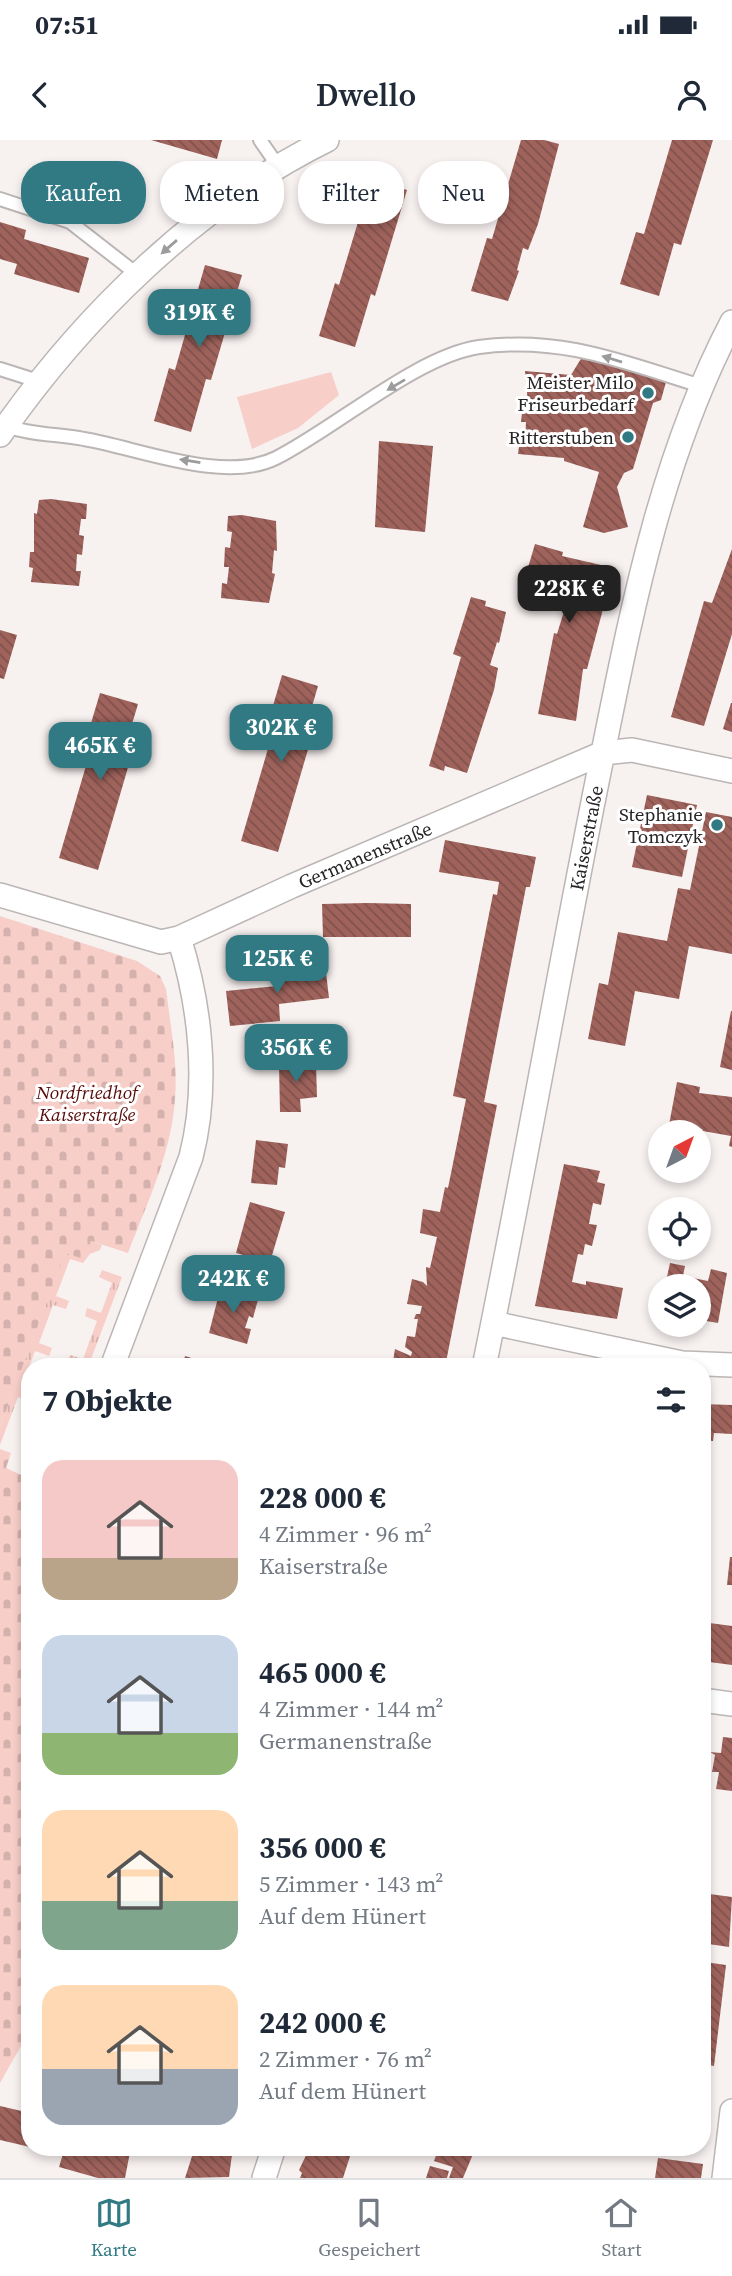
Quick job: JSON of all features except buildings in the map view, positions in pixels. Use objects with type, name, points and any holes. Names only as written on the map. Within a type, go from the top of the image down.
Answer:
[{"type":"street","points":[[283,161],[297,146],[327,140]]},
{"type":"street","points":[[3,431],[41,382],[138,275],[197,224]]},
{"type":"street","name":"Kaiserstraße","points":[[486,1358],[603,753],[657,515],[701,386],[732,322]]},
{"type":"street","name":"Germanenstraße","points":[[0,895],[145,940],[161,942],[179,938],[292,886],[603,753],[632,751],[732,771]]},
{"type":"street","points":[[115,1358],[191,1157],[198,1131],[202,1073],[188,967],[179,938]]},
{"type":"street","points":[[492,1324],[658,1358]]},
{"type":"street","points":[[711,1364],[732,1365]]},
{"type":"street","points":[[711,1701],[732,1704]]},
{"type":"street","points":[[724,2178],[732,2111]]},
{"type":"street","points":[[264,2178],[271,2156]]},
{"type":"lane","points":[[260,140],[275,161]]},
{"type":"lane","points":[[0,199],[70,222],[138,275]]},
{"type":"lane","points":[[3,431],[87,439],[144,454],[243,467],[275,459],[436,361],[478,348],[546,343],[579,349],[701,386]]},
{"type":"lane","points":[[0,369],[41,382]]},
{"type":"green space","points":[[331,372],[339,395],[298,428],[252,449],[237,397]]},
{"type":"green space","name":"Nordfriedhof Kaiserstraße","points":[[0,916],[137,961],[160,976],[166,989],[176,1084],[173,1118],[164,1158],[128,1253],[91,1241],[84,1259],[65,1253],[26,1358],[21,1358],[21,1371],[0,1427]]},
{"type":"green space","points":[[91,1241],[102,1245],[100,1250],[90,1254],[83,1263],[70,1259],[56,1296],[69,1301],[66,1309],[53,1305],[39,1343],[52,1348],[49,1356],[35,1351],[32,1358],[26,1358],[65,1252]]},
{"type":"green space","points":[[102,1270],[122,1277],[91,1358],[83,1358],[97,1321],[85,1316],[87,1308],[101,1313],[112,1283],[99,1277]]},
{"type":"green space","points":[[21,1370],[21,1398],[18,1397],[0,1445],[0,1427]]},
{"type":"green space","points":[[0,1449],[11,1453],[6,1468],[21,1475],[21,2046],[0,2083]]},
{"type":"place","name":"Meister Milo Friseurbedarf","points":[[648,393]]},
{"type":"place","name":"Ritterstuben","points":[[628,437]]},
{"type":"place","name":"Stephanie Tomczyk","points":[[717,825]]}]
